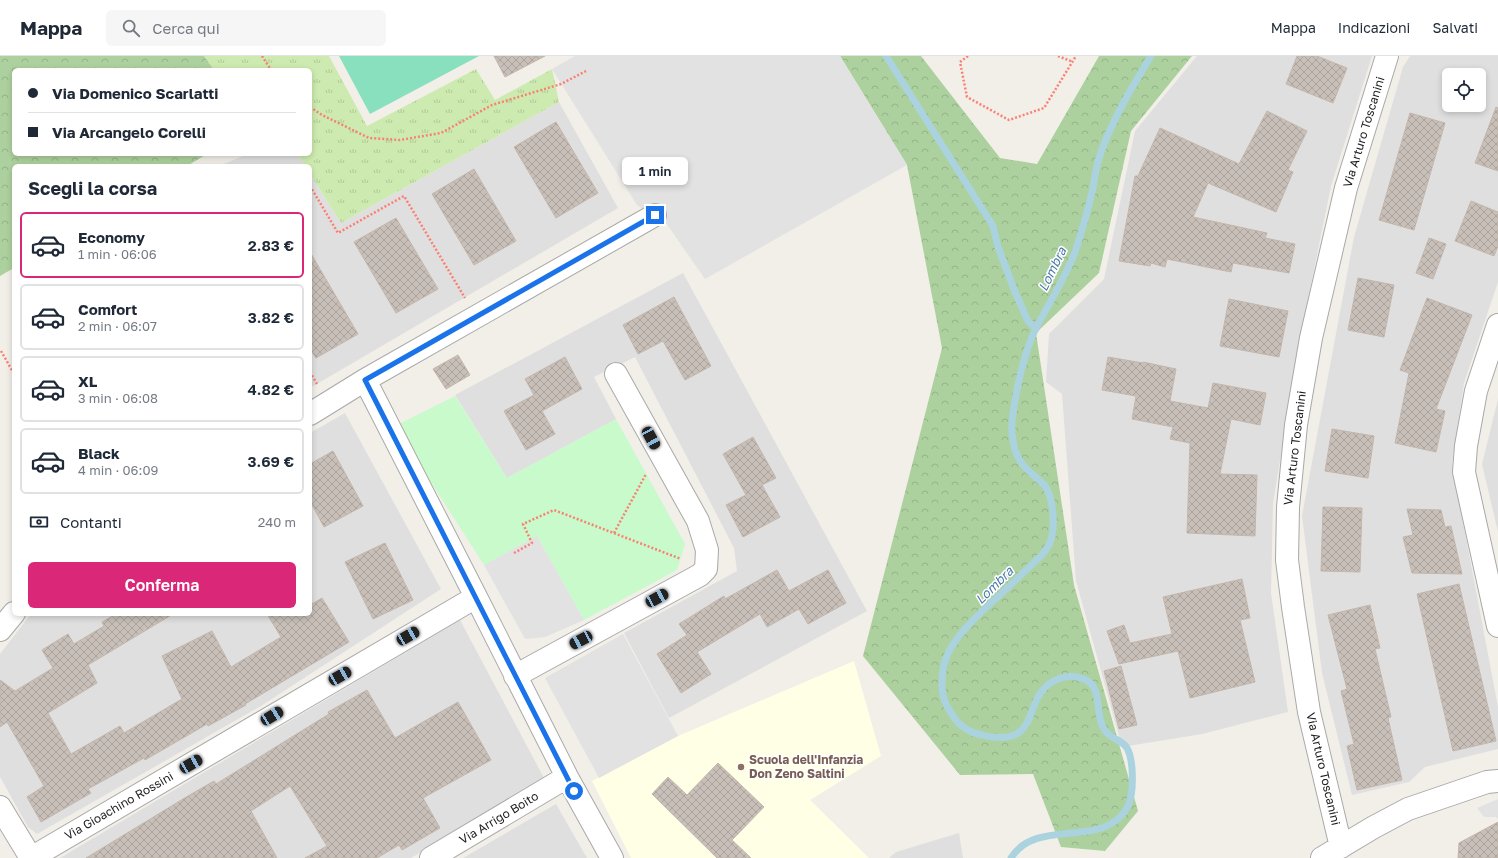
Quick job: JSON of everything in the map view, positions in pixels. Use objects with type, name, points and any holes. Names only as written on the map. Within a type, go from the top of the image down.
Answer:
[{"type":"street","name":"Via Arturo Toscanini","points":[[1342,846],[1337,832],[1308,705],[1287,560],[1288,507],[1296,425],[1311,338],[1346,188],[1388,56]]},
{"type":"street","points":[[312,413],[365,380],[655,215]]},
{"type":"street","points":[[1498,325],[1476,391],[1466,446],[1464,472],[1498,626]]},
{"type":"street","points":[[515,676],[700,575],[706,569],[707,550],[698,521],[616,374]]},
{"type":"street","points":[[365,380],[567,777],[612,858]]},
{"type":"street","name":"Via Gioachino Rossini","points":[[31,858],[476,597]]},
{"type":"street","points":[[0,630],[12,615]]},
{"type":"street","name":"Via Arrigo Boito","points":[[431,858],[567,777]]},
{"type":"street","points":[[1322,858],[1408,809],[1487,782],[1498,781]]},
{"type":"street","points":[[0,807],[31,858]]},
{"type":"path","points":[[262,56],[270,68]]},
{"type":"path","points":[[968,56],[960,62],[967,97],[1009,120],[1044,108],[1076,56]]},
{"type":"path","points":[[1058,56],[1072,62]]},
{"type":"path","points":[[312,108],[322,115],[369,138],[400,140],[441,133],[492,105],[562,84],[586,71]]},
{"type":"path","points":[[312,189],[338,233],[404,196],[476,317]]},
{"type":"path","points":[[1,351],[12,370]]},
{"type":"path","points":[[614,533],[658,450]]},
{"type":"path","points":[[514,553],[532,543],[524,524],[554,510],[706,569]]},
{"type":"shaded area","points":[[575,56],[840,56],[907,165],[705,279],[666,223],[637,205],[552,69]]},
{"type":"shaded area","points":[[1197,56],[1372,56],[1331,186],[1301,334],[1273,503],[1271,593],[1288,712],[1202,734],[1122,747],[1076,581],[1062,394],[1046,382],[1049,334],[1104,279],[1135,131]]},
{"type":"shaded area","points":[[1410,56],[1498,56],[1498,282],[1464,383],[1452,464],[1498,707],[1498,749],[1425,767],[1409,782],[1352,795],[1322,673],[1302,516],[1354,237],[1403,67]]},
{"type":"shaded area","points":[[559,102],[618,208],[312,387],[312,177],[341,223]]},
{"type":"shaded area","points":[[243,156],[299,156],[304,164],[224,164]]},
{"type":"shaded area","points":[[683,273],[867,611],[669,718],[624,633],[737,571],[734,548],[635,357],[594,377],[616,419],[507,478],[455,395]]},
{"type":"shaded area","points":[[1498,399],[1498,532],[1482,464]]},
{"type":"shaded area","points":[[345,413],[441,589],[261,706],[37,834],[28,827],[0,777],[0,654],[29,616],[312,616],[312,432]]},
{"type":"shaded area","points":[[537,536],[584,620],[545,637],[525,639],[484,565]]},
{"type":"shaded area","points":[[460,620],[545,780],[411,858],[60,858]]},
{"type":"shaded area","points":[[623,634],[678,736],[599,778],[545,678]]},
{"type":"shaded area","name":"Scuola dell'Infanzia Don Zeno Saltini","points":[[854,661],[881,756],[810,800],[869,858],[631,858],[592,781],[678,736]]},
{"type":"shaded area","points":[[1498,799],[1498,819],[1496,817],[1484,817],[1477,808]]},
{"type":"shaded area","points":[[556,804],[587,858],[463,858]]},
{"type":"shaded area","points":[[959,833],[963,858],[889,858],[896,852]]},
{"type":"green space","points":[[0,56],[204,56],[213,68],[12,68],[12,156],[204,156],[190,164],[12,164],[12,269],[0,276]]},
{"type":"green space","points":[[204,56],[329,56],[367,126],[476,69],[495,100],[552,69],[559,102],[341,223],[312,177],[312,164],[304,164],[299,156],[312,156],[312,68],[213,68]]},
{"type":"green space","points":[[339,56],[479,56],[370,114]]},
{"type":"green space","points":[[840,56],[921,56],[1000,158],[1037,164],[1099,56],[1192,56],[1131,131],[1099,273],[1036,333],[1074,585],[1138,811],[1105,851],[1061,847],[1033,774],[960,775],[863,656],[942,348],[907,165]]},
{"type":"green space","points":[[455,396],[507,478],[616,419],[685,544],[677,570],[584,620],[537,536],[484,565],[395,426]]},
{"type":"building","points":[[494,56],[545,56],[505,77]]},
{"type":"building","points":[[1297,56],[1317,56],[1347,68],[1333,103],[1286,84]]},
{"type":"building","points":[[1496,107],[1498,108],[1498,171],[1475,163]]},
{"type":"building","points":[[1267,111],[1307,131],[1288,170],[1293,172],[1276,212],[1208,183],[1193,217],[1267,233],[1265,238],[1295,244],[1289,273],[1233,263],[1231,272],[1167,259],[1165,267],[1151,263],[1150,266],[1119,261],[1135,176],[1138,176],[1160,128],[1239,164]]},
{"type":"building","points":[[1410,113],[1445,123],[1414,230],[1379,220]]},
{"type":"building","points":[[556,122],[598,193],[556,218],[514,147]]},
{"type":"building","points":[[474,169],[516,241],[474,265],[432,194]]},
{"type":"building","points":[[1471,201],[1498,212],[1498,246],[1494,256],[1455,241]]},
{"type":"building","points":[[396,218],[438,289],[396,313],[354,242]]},
{"type":"building","points":[[1429,238],[1446,244],[1433,279],[1416,273]]},
{"type":"building","points":[[312,255],[358,334],[316,358],[312,352]]},
{"type":"building","points":[[1358,278],[1394,285],[1384,337],[1348,330]]},
{"type":"building","points":[[674,297],[711,366],[685,380],[663,341],[638,354],[623,325]]},
{"type":"building","points":[[1427,298],[1472,315],[1436,409],[1445,411],[1436,452],[1395,443],[1409,373],[1400,370]]},
{"type":"building","points":[[1229,299],[1288,311],[1279,357],[1220,346]]},
{"type":"building","points":[[458,355],[470,375],[446,389],[433,369]]},
{"type":"building","points":[[565,357],[582,389],[542,411],[555,434],[526,450],[504,411],[534,395],[525,379]]},
{"type":"building","points":[[1108,357],[1176,369],[1170,401],[1208,408],[1213,383],[1266,393],[1260,425],[1231,419],[1220,474],[1257,475],[1255,536],[1187,533],[1190,443],[1170,439],[1173,427],[1132,419],[1136,396],[1102,390]]},
{"type":"building","points":[[1332,429],[1374,436],[1368,478],[1325,471]]},
{"type":"building","points":[[753,437],[776,478],[762,485],[780,517],[743,537],[726,505],[746,495],[723,454]]},
{"type":"building","points":[[333,451],[363,506],[324,527],[312,505],[312,463]]},
{"type":"building","points":[[1323,507],[1362,508],[1360,572],[1321,571]]},
{"type":"building","points":[[1407,509],[1441,510],[1445,527],[1451,526],[1462,574],[1412,573],[1403,537],[1413,535]]},
{"type":"building","points":[[385,543],[413,600],[373,619],[345,562]]},
{"type":"building","points":[[777,570],[789,591],[828,570],[846,603],[808,624],[799,609],[767,627],[760,614],[697,652],[711,674],[681,693],[657,654],[687,635],[679,624],[724,596],[725,599]]},
{"type":"building","points":[[1242,579],[1250,618],[1240,620],[1255,682],[1190,698],[1178,651],[1119,664],[1107,631],[1124,625],[1130,643],[1172,634],[1163,597]]},
{"type":"building","points":[[1459,584],[1496,741],[1453,751],[1417,594]]},
{"type":"building","points":[[322,598],[349,642],[245,704],[246,705],[208,726],[207,724],[145,760],[144,758],[88,789],[91,793],[41,822],[27,797],[44,786],[7,722],[0,727],[0,680],[15,691],[53,668],[42,650],[68,634],[74,644],[104,626],[102,622],[112,616],[170,616],[88,665],[97,683],[48,713],[71,754],[120,726],[124,733],[182,699],[162,656],[212,631],[231,667],[281,637],[268,616],[312,616],[312,604]]},
{"type":"building","points":[[1370,605],[1380,648],[1375,649],[1391,717],[1388,718],[1402,780],[1357,790],[1347,746],[1354,744],[1341,691],[1347,689],[1328,615]]},
{"type":"building","points":[[1121,666],[1137,725],[1119,729],[1104,671]]},
{"type":"building","points":[[367,690],[395,738],[458,702],[491,760],[423,798],[440,828],[402,850],[399,845],[377,858],[305,858],[327,846],[290,786],[251,811],[277,858],[86,858],[214,781],[216,784],[329,714],[328,712]]},
{"type":"building","points":[[718,763],[764,807],[732,840],[751,858],[717,858],[652,794],[668,777],[687,795]]},
{"type":"building","points":[[1498,822],[1498,858],[1458,858],[1459,843]]},
{"type":"waterway","points":[[886,56],[993,226],[998,247],[1015,292],[1028,321],[1036,329]]},
{"type":"waterway","name":"Lombra","points":[[1011,858],[1023,846],[1037,838],[1088,831],[1104,827],[1117,819],[1128,806],[1130,800],[1132,769],[1127,748],[1106,732],[1101,723],[1097,695],[1094,687],[1087,681],[1071,676],[1053,681],[1040,694],[1028,722],[1022,730],[1012,736],[990,737],[967,730],[953,716],[945,703],[942,692],[942,675],[948,653],[961,633],[1042,555],[1049,545],[1053,531],[1052,506],[1045,486],[1021,463],[1016,452],[1012,434],[1015,399],[1024,361],[1036,328],[1062,281],[1075,252],[1089,204],[1100,155],[1110,129],[1151,56]]},
{"type":"place","name":"Scuola dell'Infanzia Don Zeno Saltini","points":[[741,767]]},
{"type":"route","points":[[574,791],[365,380],[655,215]]}]
